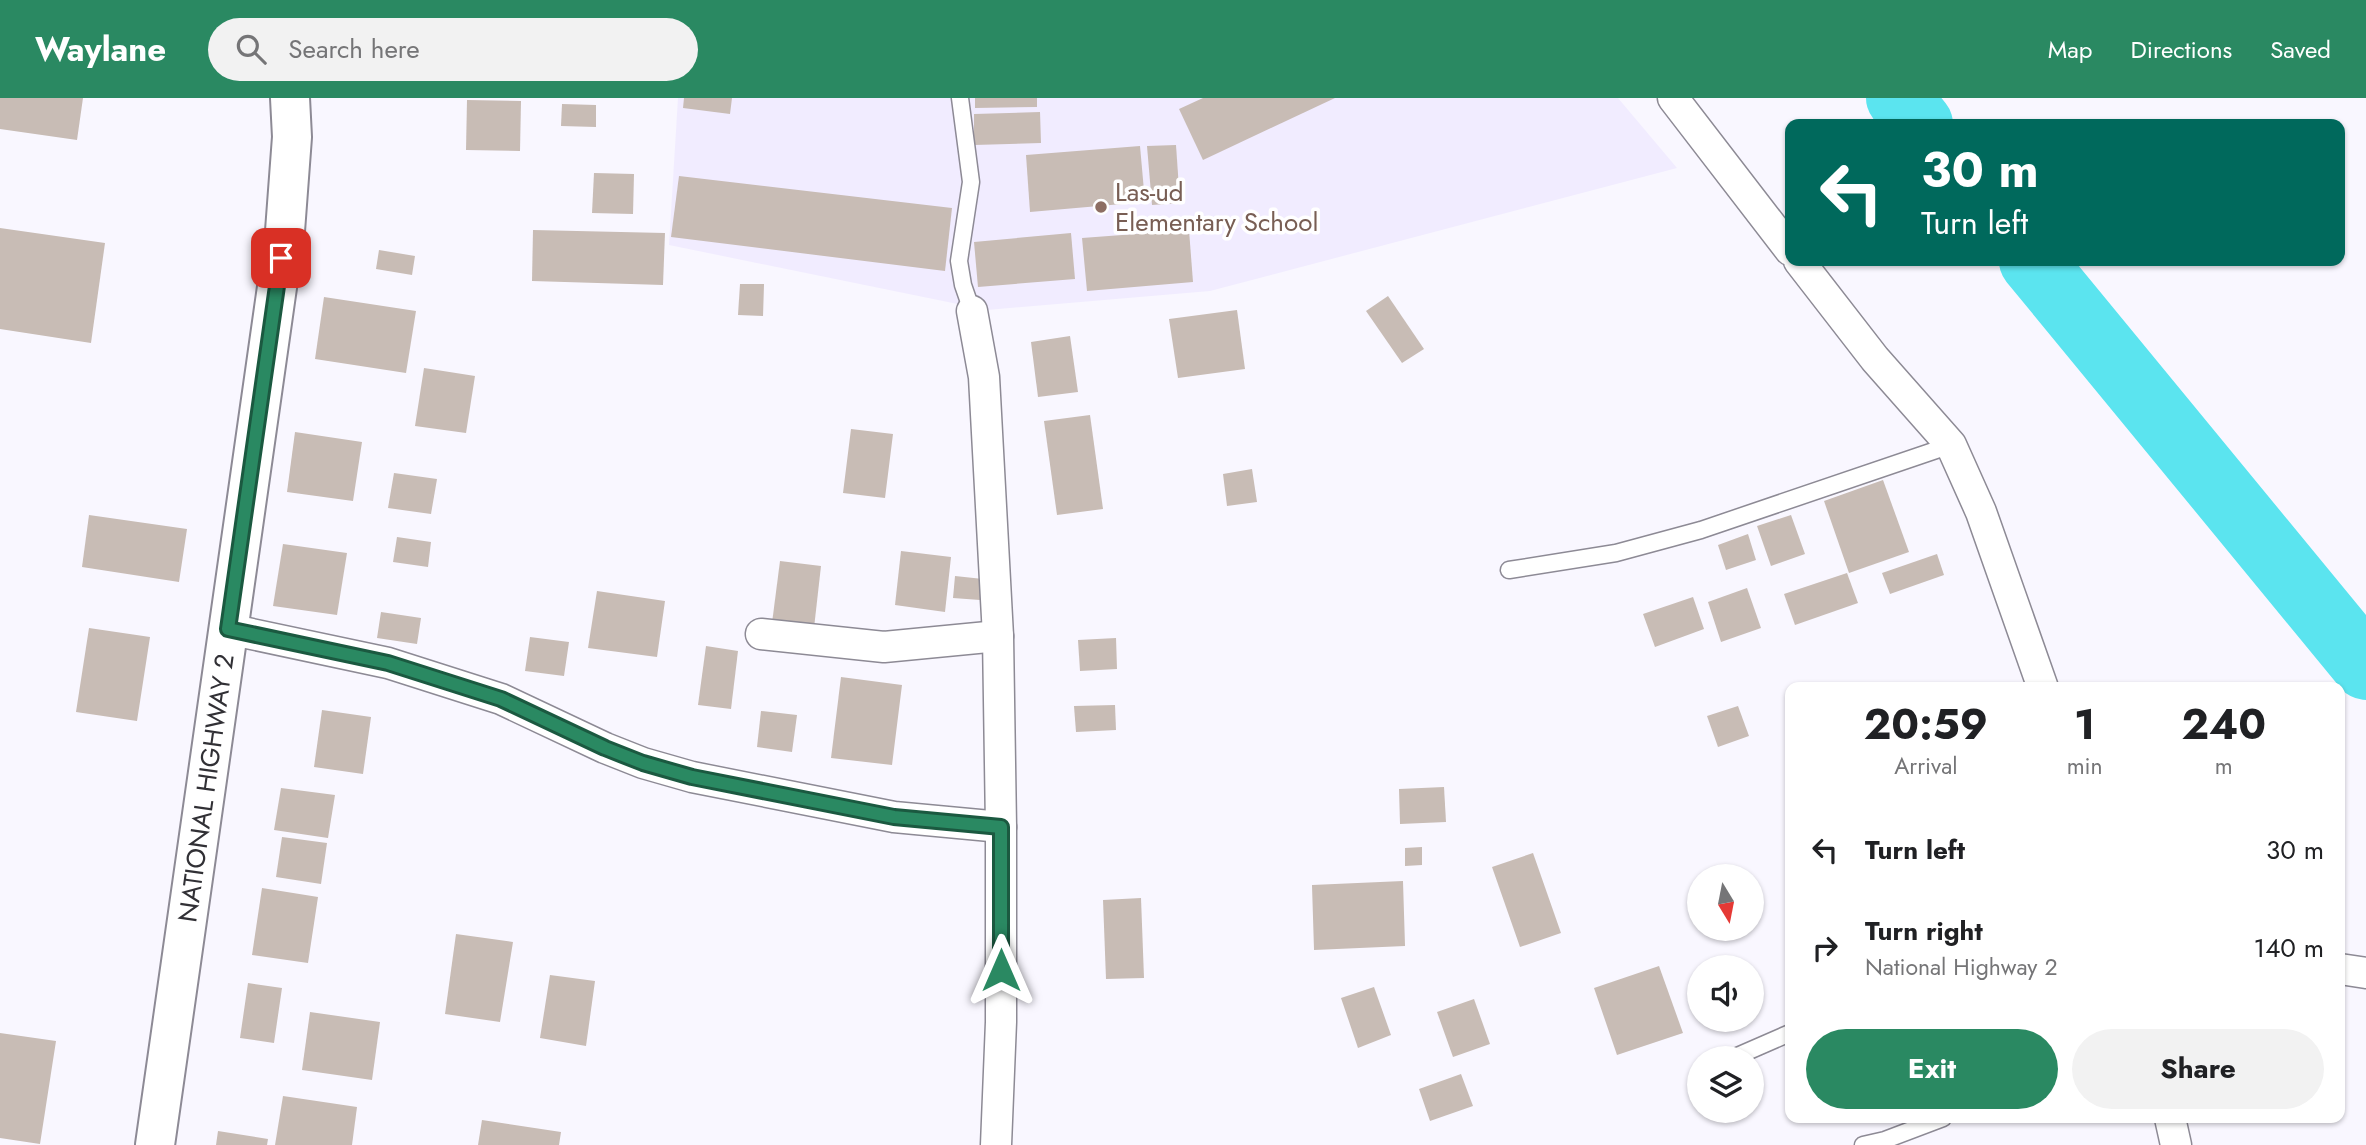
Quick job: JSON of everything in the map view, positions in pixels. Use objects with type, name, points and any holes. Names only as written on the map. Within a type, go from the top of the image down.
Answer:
[{"type":"highway","name":"NATIONAL HIGHWAY 2","points":[[155,1145],[285,231],[292,137],[290,98]]},
{"type":"street","points":[[1673,98],[1785,244]]},
{"type":"street","points":[[1803,266],[1874,359],[1951,445],[1981,512],[2041,682]]},
{"type":"street","points":[[971,311],[984,377],[998,636],[1001,1022],[996,1145]]},
{"type":"street","points":[[228,629],[388,663],[501,699],[605,748],[643,763],[692,777],[894,817],[1001,827]]},
{"type":"street","points":[[761,634],[884,647],[998,636]]},
{"type":"street","points":[[2345,970],[2366,973]]},
{"type":"street","points":[[2171,1123],[2176,1145]]},
{"type":"lane","points":[[960,98],[971,182],[959,261],[971,311]]},
{"type":"lane","points":[[1509,570],[1616,553],[1701,530],[1951,445]]},
{"type":"lane","points":[[1760,1046],[1785,1035]]},
{"type":"lane","points":[[1863,1145],[1885,1140],[1930,1123]]},
{"type":"shaded area","name":"Las-ud Elementary School","points":[[678,98],[1618,98],[1677,168],[1210,291],[987,310],[669,245]]},
{"type":"building","points":[[0,98],[83,98],[77,140],[0,129]]},
{"type":"building","points":[[684,98],[732,98],[730,114],[683,108]]},
{"type":"building","points":[[975,98],[1037,98],[1037,107],[975,108]]},
{"type":"building","points":[[1203,98],[1335,98],[1203,160],[1179,109]]},
{"type":"building","points":[[467,100],[521,101],[520,151],[466,150]]},
{"type":"building","points":[[562,104],[596,105],[596,127],[561,126]]},
{"type":"building","points":[[1040,112],[1041,143],[974,145],[974,114]]},
{"type":"building","points":[[1176,145],[1180,203],[1152,205],[1147,146]]},
{"type":"building","points":[[1140,146],[1145,202],[1030,212],[1026,155]]},
{"type":"building","points":[[594,173],[634,174],[633,214],[592,213]]},
{"type":"building","points":[[679,176],[952,208],[945,271],[671,237]]},
{"type":"building","points":[[0,228],[105,243],[91,343],[0,329]]},
{"type":"building","points":[[533,230],[665,233],[663,285],[532,281]]},
{"type":"building","points":[[1189,230],[1193,282],[1087,291],[1082,238]]},
{"type":"building","points":[[1071,233],[1075,279],[978,287],[974,242]]},
{"type":"building","points":[[379,250],[415,256],[412,275],[376,269]]},
{"type":"building","points":[[740,284],[764,284],[763,316],[738,315]]},
{"type":"building","points":[[1388,296],[1424,349],[1402,363],[1366,311]]},
{"type":"building","points":[[324,297],[416,311],[406,373],[315,359]]},
{"type":"building","points":[[1237,310],[1245,369],[1178,378],[1169,319]]},
{"type":"building","points":[[1070,336],[1078,392],[1038,397],[1031,342]]},
{"type":"building","points":[[424,368],[475,376],[466,433],[415,426]]},
{"type":"building","points":[[1090,415],[1103,509],[1057,515],[1044,421]]},
{"type":"building","points":[[851,429],[893,434],[885,498],[843,493]]},
{"type":"building","points":[[295,432],[362,442],[353,501],[287,492]]},
{"type":"building","points":[[1252,469],[1257,502],[1227,506],[1223,474]]},
{"type":"building","points":[[394,473],[437,479],[431,514],[388,508]]},
{"type":"building","points":[[1883,480],[1909,552],[1849,573],[1824,501]]},
{"type":"building","points":[[89,515],[187,529],[179,582],[82,567]]},
{"type":"building","points":[[1791,515],[1805,554],[1771,566],[1757,526]]},
{"type":"building","points":[[1748,534],[1756,560],[1726,570],[1718,545]]},
{"type":"building","points":[[397,537],[431,542],[428,567],[393,562]]},
{"type":"building","points":[[283,544],[347,553],[337,615],[273,606]]},
{"type":"building","points":[[901,551],[951,557],[945,612],[895,605]]},
{"type":"building","points":[[1937,554],[1944,575],[1890,594],[1882,573]]},
{"type":"building","points":[[780,561],[821,566],[814,628],[772,623]]},
{"type":"building","points":[[1847,573],[1858,603],[1795,625],[1784,594]]},
{"type":"building","points":[[955,576],[983,579],[980,600],[953,598]]},
{"type":"building","points":[[1747,588],[1761,628],[1721,642],[1708,602]]},
{"type":"building","points":[[597,591],[665,601],[657,657],[588,648]]},
{"type":"building","points":[[1693,597],[1704,629],[1655,647],[1643,614]]},
{"type":"building","points":[[381,612],[421,618],[417,644],[377,638]]},
{"type":"building","points":[[89,628],[150,637],[137,721],[76,712]]},
{"type":"building","points":[[530,637],[569,642],[564,676],[525,671]]},
{"type":"building","points":[[1116,638],[1117,669],[1080,671],[1078,640]]},
{"type":"building","points":[[706,646],[738,651],[731,709],[698,705]]},
{"type":"building","points":[[841,677],[902,685],[892,765],[831,758]]},
{"type":"building","points":[[1115,705],[1116,730],[1076,732],[1074,706]]},
{"type":"building","points":[[1738,706],[1749,736],[1718,747],[1707,716]]},
{"type":"building","points":[[322,710],[371,717],[363,774],[314,767]]},
{"type":"building","points":[[761,711],[797,715],[792,752],[757,747]]},
{"type":"building","points":[[1444,787],[1446,822],[1400,824],[1399,789]]},
{"type":"building","points":[[281,788],[335,795],[328,838],[274,830]]},
{"type":"building","points":[[282,837],[327,843],[321,884],[276,877]]},
{"type":"building","points":[[1422,847],[1422,865],[1405,866],[1405,848]]},
{"type":"building","points":[[1533,853],[1561,933],[1520,947],[1492,867]]},
{"type":"building","points":[[1403,881],[1405,946],[1314,950],[1312,885]]},
{"type":"building","points":[[262,888],[318,897],[308,963],[252,955]]},
{"type":"building","points":[[1141,898],[1144,978],[1106,979],[1103,900]]},
{"type":"building","points":[[456,934],[513,942],[500,1022],[445,1014]]},
{"type":"building","points":[[1659,966],[1683,1033],[1617,1055],[1594,988]]},
{"type":"building","points":[[550,975],[595,981],[586,1046],[540,1038]]},
{"type":"building","points":[[248,983],[282,988],[274,1043],[240,1038]]},
{"type":"building","points":[[1374,987],[1391,1035],[1358,1048],[1341,998]]},
{"type":"building","points":[[1474,999],[1490,1044],[1453,1057],[1437,1012]]},
{"type":"building","points":[[310,1012],[380,1022],[372,1080],[302,1070]]},
{"type":"building","points":[[0,1033],[56,1041],[40,1144],[0,1138]]},
{"type":"building","points":[[1461,1074],[1473,1106],[1430,1121],[1419,1089]]},
{"type":"building","points":[[283,1096],[357,1107],[352,1145],[275,1145]]},
{"type":"building","points":[[482,1120],[561,1132],[559,1145],[478,1145]]},
{"type":"building","points":[[218,1131],[268,1139],[267,1145],[216,1145]]},
{"type":"waterway","points":[[1899,98],[1916,119]]},
{"type":"waterway","points":[[2036,266],[2366,667]]},
{"type":"place","name":"Las-ud Elementary School","points":[[1101,207]]},
{"type":"route","points":[[281,258],[228,629],[388,663],[501,699],[605,748],[643,763],[692,777],[894,817],[1001,827],[1001,970]]}]
